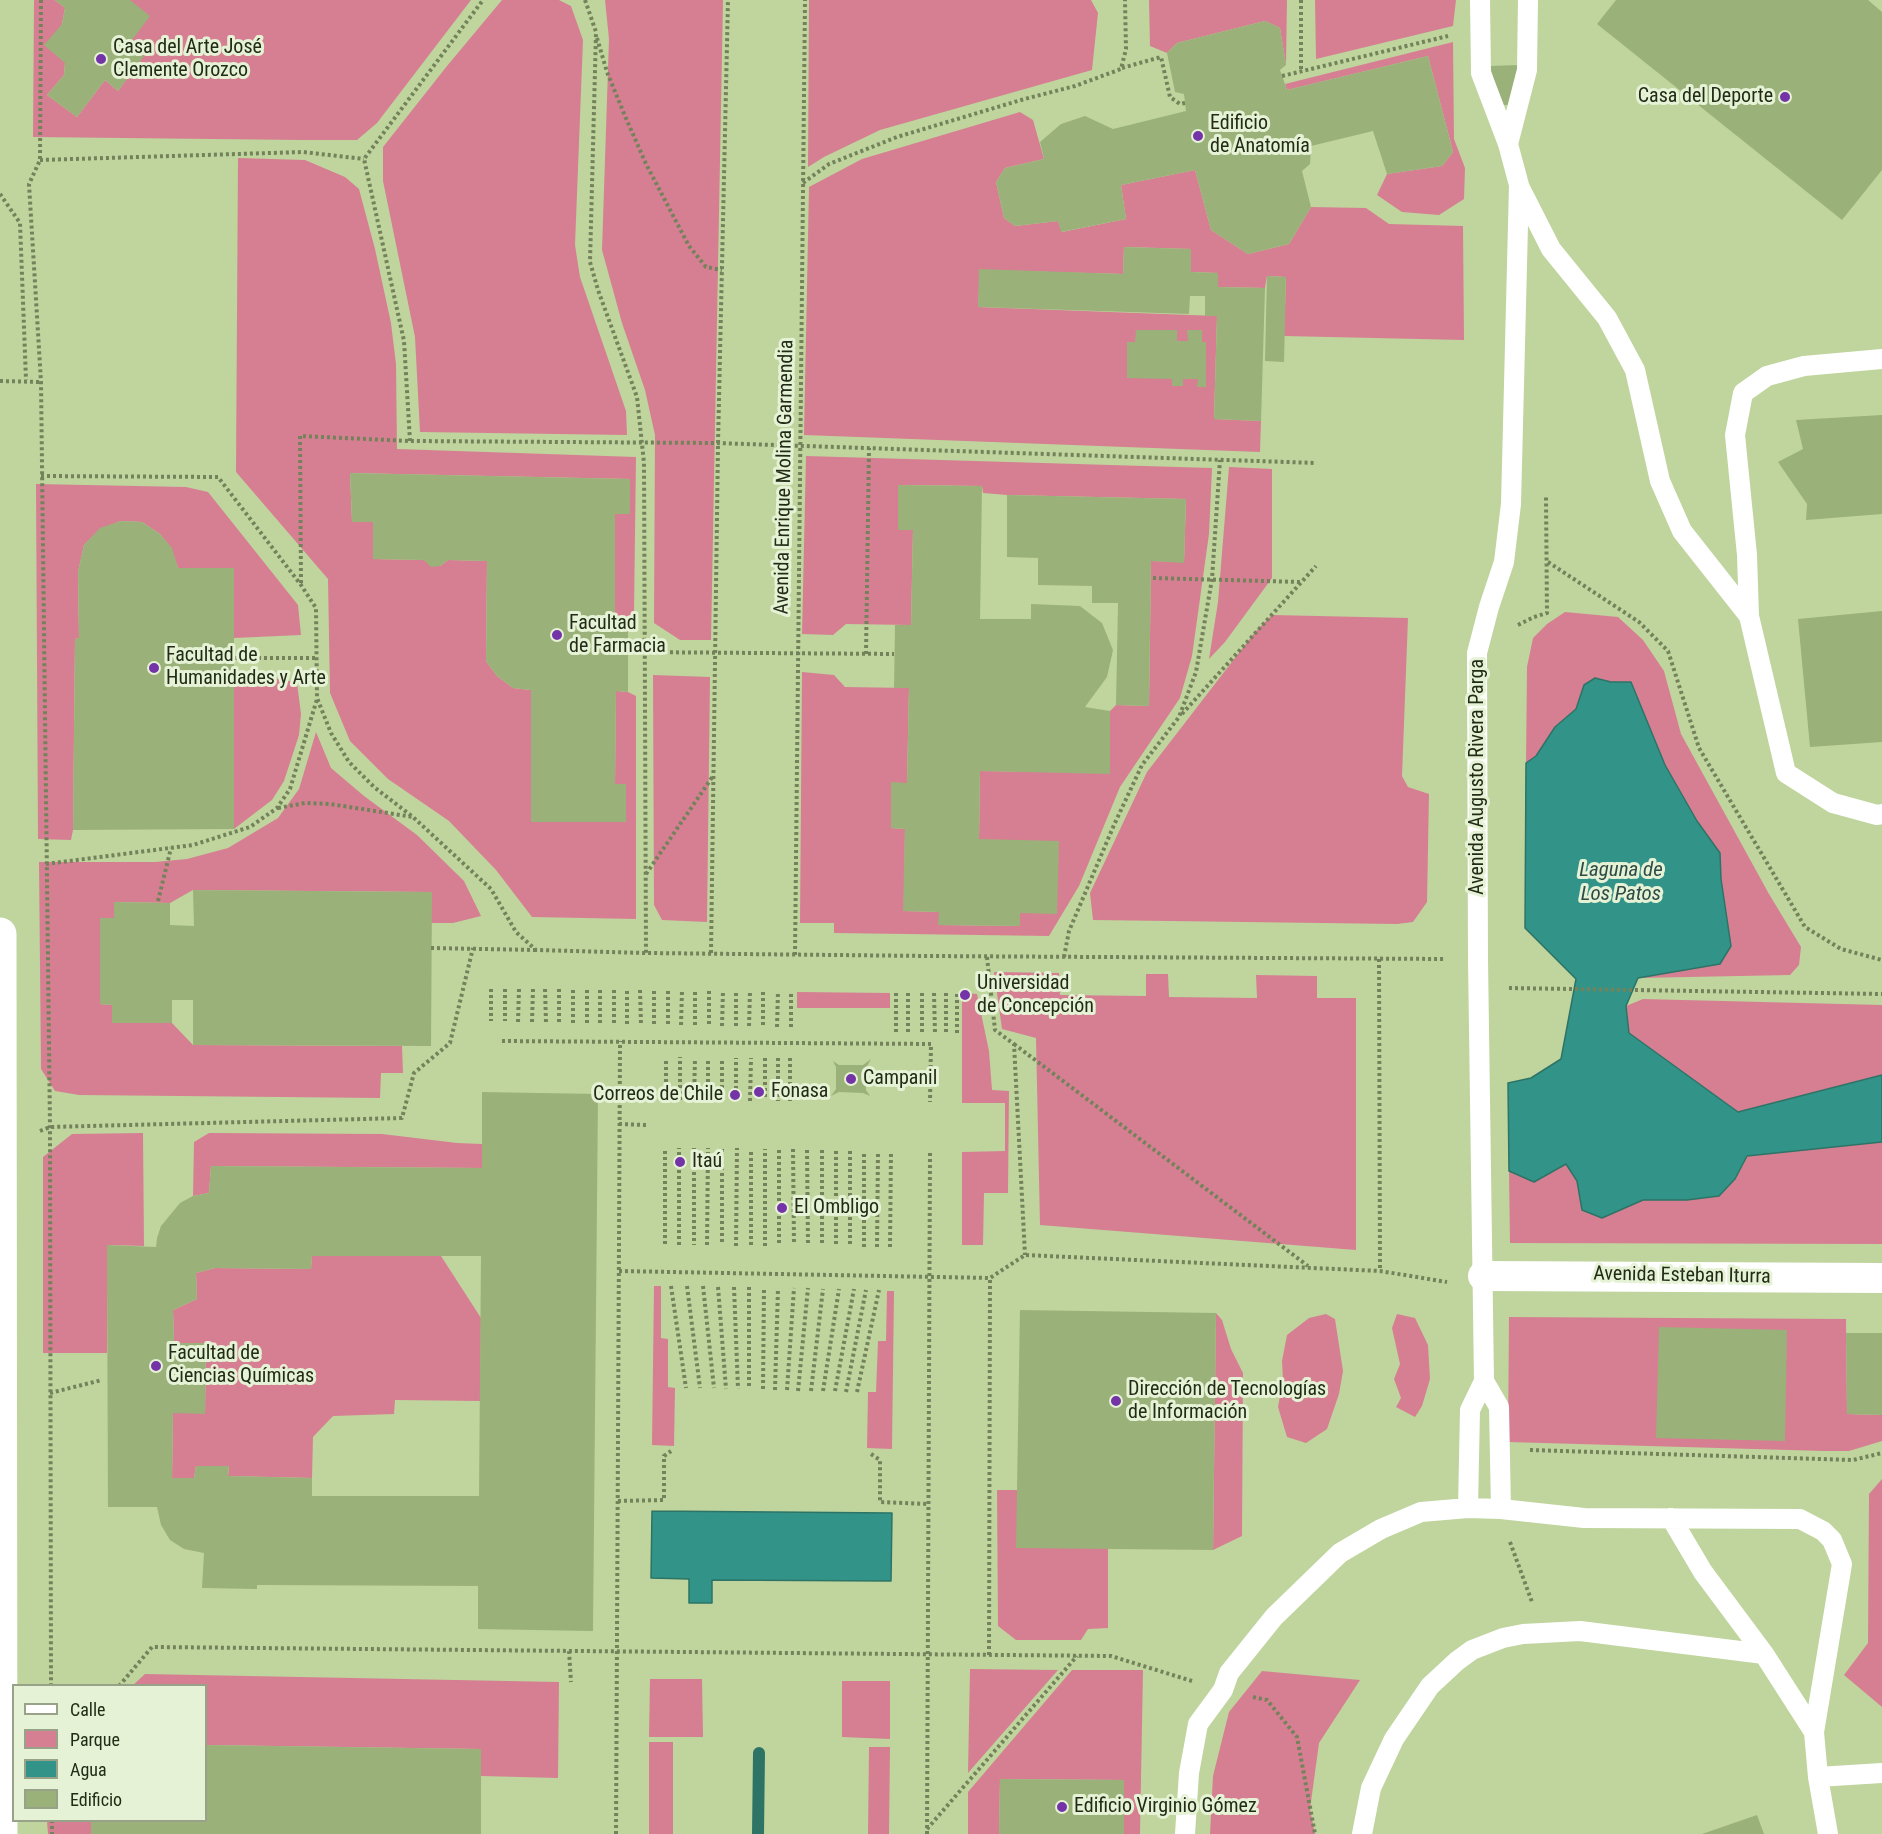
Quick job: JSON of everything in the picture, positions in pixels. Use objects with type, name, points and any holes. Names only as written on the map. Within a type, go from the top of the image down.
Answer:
[{"type":"street","points":[[0,934],[1,1834]]},
{"type":"street","name":"Avenida Esteban Iturra","points":[[1483,1282],[1882,1278]]},
{"type":"lane","name":"Avenida Augusto Rivera Parga","points":[[1468,1508],[1470,1410],[1484,1381],[1476,653],[1504,562],[1511,504],[1519,185],[1508,144],[1481,72],[1480,0]]},
{"type":"lane","name":"Avenida Augusto Rivera Parga","points":[[1508,144],[1527,70],[1528,0]]},
{"type":"lane","points":[[1519,185],[1551,249],[1607,318],[1635,370],[1660,481],[1682,531],[1749,616]]},
{"type":"lane","points":[[1882,359],[1804,366],[1767,376],[1743,393],[1735,435],[1747,555],[1749,616],[1786,773],[1833,803],[1877,815],[1882,814]]},
{"type":"lane","name":"Avenida Augusto Rivera Parga","points":[[1484,1381],[1499,1407],[1501,1509]]},
{"type":"lane","points":[[1185,1834],[1188,1773],[1198,1724],[1223,1690],[1229,1673],[1274,1617],[1340,1553],[1381,1529],[1421,1512],[1468,1508],[1501,1509],[1584,1518],[1800,1520],[1818,1528],[1832,1540],[1842,1564],[1814,1732],[1818,1777],[1828,1834]]},
{"type":"lane","points":[[1671,1518],[1703,1572],[1764,1654],[1814,1732]]},
{"type":"lane","points":[[1362,1834],[1371,1788],[1382,1761],[1418,1700],[1457,1660],[1472,1650],[1503,1638],[1543,1632],[1580,1631],[1764,1654]]},
{"type":"lane","points":[[1818,1777],[1882,1773]]},
{"type":"path","points":[[41,0],[39,160],[29,184],[41,382],[45,864],[50,1127],[51,1684]]},
{"type":"path","points":[[410,441],[404,341],[364,159],[483,0]]},
{"type":"path","points":[[585,0],[611,83],[666,202],[689,246],[706,267],[722,270]]},
{"type":"path","points":[[711,953],[718,444],[728,0]]},
{"type":"path","name":"Avenida Enrique Molina Garmendia","points":[[795,955],[805,0]]},
{"type":"path","points":[[1121,69],[1126,49],[1125,0]]},
{"type":"path","points":[[1300,0],[1301,72]]},
{"type":"path","points":[[596,32],[590,262],[637,397],[643,444],[646,953]]},
{"type":"path","points":[[1282,76],[1452,35]]},
{"type":"path","points":[[803,183],[829,164],[897,137],[1075,86],[1161,57],[1170,97],[1180,104],[1185,103]]},
{"type":"path","points":[[39,160],[303,152],[364,159]]},
{"type":"path","points":[[0,194],[20,223],[26,381]]},
{"type":"path","points":[[0,381],[41,382]]},
{"type":"path","points":[[301,585],[300,436],[410,441],[870,448],[1316,463]]},
{"type":"path","points":[[866,654],[870,448]]},
{"type":"path","points":[[1179,717],[1196,672],[1212,579],[1220,460]]},
{"type":"path","points":[[41,476],[218,477],[316,608],[318,658],[317,698],[290,789],[278,808],[250,827],[193,845],[45,864]]},
{"type":"path","points":[[1513,634],[1518,626],[1534,617],[1548,614],[1546,491]]},
{"type":"path","points":[[1547,562],[1639,622],[1668,651],[1699,748],[1805,927],[1840,949],[1882,960]]},
{"type":"path","points":[[1064,957],[1071,926],[1142,765],[1179,717],[1316,566]]},
{"type":"path","points":[[1153,578],[1301,582]]},
{"type":"path","points":[[628,652],[894,654]]},
{"type":"path","points":[[234,658],[318,658]]},
{"type":"path","points":[[317,698],[331,733],[349,762],[374,787],[413,817],[491,889],[516,932],[536,950]]},
{"type":"path","points":[[646,874],[713,774]]},
{"type":"path","points":[[278,808],[305,803],[330,804],[413,817]]},
{"type":"path","points":[[158,901],[171,848]]},
{"type":"path","points":[[431,948],[795,955],[1478,959]]},
{"type":"path","points":[[50,1127],[402,1118],[414,1073],[450,1044],[473,948]]},
{"type":"path","points":[[987,957],[995,1030],[1309,1267]]},
{"type":"path","points":[[1379,959],[1380,1271]]},
{"type":"path","points":[[1502,988],[1882,994]]},
{"type":"path","points":[[491,989],[491,1021]]},
{"type":"path","points":[[505,989],[505,1021]]},
{"type":"path","points":[[518,1022],[519,989]]},
{"type":"path","points":[[532,989],[532,1022]]},
{"type":"path","points":[[546,989],[546,1022]]},
{"type":"path","points":[[559,989],[560,1022]]},
{"type":"path","points":[[573,989],[573,1023]]},
{"type":"path","points":[[586,990],[587,1023]]},
{"type":"path","points":[[600,990],[600,1023]]},
{"type":"path","points":[[614,990],[614,1023]]},
{"type":"path","points":[[627,990],[627,1024]]},
{"type":"path","points":[[640,990],[641,1024]]},
{"type":"path","points":[[654,991],[654,1024]]},
{"type":"path","points":[[668,991],[668,1024]]},
{"type":"path","points":[[681,991],[681,1025]]},
{"type":"path","points":[[695,991],[695,1025]]},
{"type":"path","points":[[709,991],[709,1025]]},
{"type":"path","points":[[736,991],[736,1026]]},
{"type":"path","points":[[749,1026],[750,991]]},
{"type":"path","points":[[722,1026],[723,992]]},
{"type":"path","points":[[763,992],[763,1026]]},
{"type":"path","points":[[777,1027],[778,992]]},
{"type":"path","points":[[790,1027],[791,992]]},
{"type":"path","points":[[896,993],[896,1033]]},
{"type":"path","points":[[908,993],[908,1033]]},
{"type":"path","points":[[922,993],[922,1034]]},
{"type":"path","points":[[934,993],[935,1033]]},
{"type":"path","points":[[945,993],[946,1033]]},
{"type":"path","points":[[957,994],[957,1034]]},
{"type":"path","points":[[502,1041],[931,1044],[930,1102]]},
{"type":"path","points":[[616,1834],[620,1041]]},
{"type":"path","points":[[1014,1044],[1024,1254]]},
{"type":"path","points":[[680,1057],[680,1100]]},
{"type":"path","points":[[666,1058],[666,1100]]},
{"type":"path","points":[[694,1058],[694,1100]]},
{"type":"path","points":[[708,1058],[708,1100]]},
{"type":"path","points":[[722,1058],[722,1100]]},
{"type":"path","points":[[736,1058],[736,1101]]},
{"type":"path","points":[[750,1101],[751,1058]]},
{"type":"path","points":[[765,1058],[765,1100]]},
{"type":"path","points":[[778,1058],[778,1101]]},
{"type":"path","points":[[790,1058],[790,1101]]},
{"type":"path","points":[[619,1124],[646,1125]]},
{"type":"path","points":[[665,1148],[665,1244]]},
{"type":"path","points":[[679,1148],[679,1245]]},
{"type":"path","points":[[694,1148],[694,1245]]},
{"type":"path","points":[[708,1148],[708,1245]]},
{"type":"path","points":[[736,1246],[737,1148]]},
{"type":"path","points":[[722,1149],[722,1245]]},
{"type":"path","points":[[751,1149],[751,1245]]},
{"type":"path","points":[[765,1149],[765,1246]]},
{"type":"path","points":[[793,1149],[794,1245]]},
{"type":"path","points":[[779,1150],[779,1246]]},
{"type":"path","points":[[807,1150],[808,1245]]},
{"type":"path","points":[[822,1150],[822,1246]]},
{"type":"path","points":[[836,1151],[836,1246]]},
{"type":"path","points":[[850,1151],[850,1246]]},
{"type":"path","points":[[864,1151],[864,1247]]},
{"type":"path","points":[[877,1247],[878,1151]]},
{"type":"path","points":[[890,1247],[891,1151]]},
{"type":"path","points":[[927,1832],[930,1152]]},
{"type":"path","points":[[618,1271],[990,1278],[1024,1254],[1380,1271],[1483,1282]]},
{"type":"path","points":[[989,1655],[990,1278]]},
{"type":"path","points":[[670,1286],[686,1388]]},
{"type":"path","points":[[687,1286],[700,1388]]},
{"type":"path","points":[[703,1286],[714,1388]]},
{"type":"path","points":[[718,1287],[726,1389]]},
{"type":"path","points":[[734,1287],[738,1389]]},
{"type":"path","points":[[749,1287],[749,1389]]},
{"type":"path","points":[[763,1389],[764,1288]]},
{"type":"path","points":[[775,1390],[778,1288]]},
{"type":"path","points":[[787,1390],[794,1288]]},
{"type":"path","points":[[798,1390],[808,1288]]},
{"type":"path","points":[[811,1391],[823,1289]]},
{"type":"path","points":[[823,1390],[839,1289]]},
{"type":"path","points":[[835,1391],[854,1290]]},
{"type":"path","points":[[846,1392],[866,1290]]},
{"type":"path","points":[[857,1392],[879,1290]]},
{"type":"path","points":[[50,1393],[102,1380]]},
{"type":"path","points":[[1527,1450],[1853,1460],[1882,1453]]},
{"type":"path","points":[[618,1500],[664,1500],[664,1456],[671,1451]]},
{"type":"path","points":[[871,1454],[880,1460],[880,1502],[928,1504]]},
{"type":"path","points":[[1501,1509],[1502,1519],[1543,1632]]},
{"type":"path","points":[[121,1684],[152,1647],[1110,1656],[1223,1690]]},
{"type":"path","points":[[569,1651],[571,1682]]},
{"type":"path","points":[[927,1832],[1077,1656]]},
{"type":"path","points":[[1267,1700],[1297,1737],[1315,1834]]},
{"type":"green space","points":[[34,0],[55,0],[65,8],[62,24],[64,75],[47,95],[77,117],[105,80],[118,91],[143,56],[129,44],[130,0],[471,0],[377,123],[357,140],[302,140],[33,137]]},
{"type":"green space","points":[[502,0],[559,0],[571,6],[583,40],[575,245],[580,277],[626,411],[627,435],[420,432],[415,337],[383,181],[383,147]]},
{"type":"green space","points":[[605,0],[723,0],[711,640],[680,640],[654,623],[655,435],[645,390],[622,323],[602,250],[609,39]]},
{"type":"green space","points":[[809,0],[1091,0],[1098,13],[1092,70],[880,130],[808,167]]},
{"type":"green space","points":[[1149,0],[1287,0],[1286,65],[1280,28],[1265,21],[1177,43],[1167,53],[1150,46]]},
{"type":"green space","points":[[1315,0],[1456,0],[1453,26],[1316,59]]},
{"type":"green space","points":[[1453,42],[1454,139],[1465,168],[1464,199],[1439,215],[1402,212],[1377,195],[1387,174],[1442,166],[1453,152],[1428,56],[1287,90],[1285,84]]},
{"type":"green space","points":[[1020,112],[1033,120],[1044,159],[1005,168],[996,182],[1004,218],[1015,226],[1058,221],[1062,232],[1126,219],[1121,185],[1195,170],[1211,230],[1248,254],[1289,244],[1311,207],[1366,208],[1389,224],[1463,226],[1464,340],[1284,336],[1286,277],[1267,276],[1265,288],[1218,287],[1218,273],[1191,272],[1191,249],[1124,247],[1123,274],[980,270],[978,307],[1217,316],[1214,419],[1261,421],[1260,452],[804,435],[809,187],[862,159]]},
{"type":"green space","points":[[238,158],[305,160],[345,177],[359,189],[391,323],[396,364],[397,449],[636,457],[634,612],[628,619],[615,619],[615,514],[630,479],[350,473],[352,521],[373,522],[374,559],[424,560],[440,566],[448,560],[487,561],[486,661],[497,676],[513,688],[531,690],[531,822],[626,822],[626,784],[615,784],[616,691],[628,692],[636,696],[636,919],[532,917],[496,870],[449,821],[388,779],[350,741],[330,693],[328,579],[236,472]]},
{"type":"green space","points":[[806,456],[1212,468],[1209,534],[1192,656],[1180,698],[1120,787],[1079,886],[1049,936],[834,933],[834,923],[800,923],[802,672],[834,675],[845,687],[909,688],[907,783],[891,783],[891,828],[905,829],[904,911],[939,912],[939,925],[1020,926],[1020,913],[979,839],[980,771],[1110,773],[1110,711],[1116,705],[1149,706],[1151,561],[1184,562],[1186,499],[1007,495],[983,493],[982,486],[898,485],[898,529],[913,530],[911,625],[846,624],[833,635],[802,634]]},
{"type":"green space","points":[[1229,467],[1272,469],[1272,578],[1225,642],[1209,659],[1218,602]]},
{"type":"green space","points":[[36,484],[186,487],[208,492],[298,605],[301,635],[234,638],[234,568],[178,568],[171,548],[160,534],[142,522],[121,521],[100,529],[84,545],[78,572],[79,638],[75,639],[73,830],[71,840],[38,839]]},
{"type":"green space","points":[[1565,612],[1618,617],[1643,640],[1664,671],[1681,734],[1769,894],[1801,947],[1799,965],[1790,975],[1638,978],[1666,972],[1721,879],[1720,853],[1697,821],[1665,765],[1631,682],[1611,682],[1595,678],[1584,685],[1576,709],[1555,727],[1536,756],[1526,763],[1527,667],[1533,638],[1547,624]]},
{"type":"green space","points":[[1272,615],[1408,618],[1402,776],[1408,787],[1429,794],[1427,902],[1413,922],[1397,924],[1093,920],[1090,893],[1147,772],[1255,632]]},
{"type":"green space","points":[[653,675],[710,677],[707,922],[662,920],[654,905]]},
{"type":"green space","points":[[234,678],[283,679],[297,683],[301,714],[299,735],[284,781],[272,800],[234,829]]},
{"type":"green space","points":[[316,732],[331,768],[364,796],[417,835],[464,881],[481,916],[453,923],[431,923],[431,892],[193,890],[170,903],[114,902],[114,918],[100,918],[100,1004],[112,1005],[112,1023],[172,1023],[193,1045],[402,1046],[403,1073],[381,1073],[380,1098],[79,1095],[55,1091],[41,1069],[39,862],[155,862],[187,859],[228,848],[278,818],[299,789]]},
{"type":"green space","points":[[994,972],[1059,973],[1060,995],[1146,996],[1146,974],[1168,974],[1169,997],[1257,998],[1256,975],[1317,976],[1317,998],[1356,998],[1356,1250],[1040,1225],[1036,1038],[1002,1029]]},
{"type":"green space","points":[[797,992],[890,993],[890,1008],[797,1008]]},
{"type":"green space","points":[[962,993],[977,994],[989,1051],[992,1090],[1009,1091],[1008,1193],[984,1193],[983,1245],[962,1245],[962,1152],[1005,1151],[1005,1103],[962,1103]]},
{"type":"green space","points":[[1643,999],[1882,1005],[1882,1075],[1738,1112],[1628,1033],[1626,1006]]},
{"type":"green space","points":[[143,1133],[144,1246],[108,1245],[107,1353],[43,1353],[43,1157],[72,1134]]},
{"type":"green space","points":[[209,1133],[382,1134],[482,1144],[482,1168],[211,1166],[209,1193],[193,1196],[194,1142]]},
{"type":"green space","points":[[1882,1142],[1882,1244],[1510,1243],[1509,1171],[1534,1182],[1566,1164],[1577,1181],[1582,1210],[1602,1218],[1643,1200],[1687,1200],[1735,1179],[1747,1156]]},
{"type":"green space","points":[[312,1256],[441,1256],[481,1318],[480,1401],[395,1400],[394,1414],[333,1416],[313,1437],[312,1478],[228,1476],[229,1466],[196,1466],[194,1478],[172,1478],[173,1413],[205,1413],[206,1343],[174,1343],[173,1310],[197,1299],[196,1273],[215,1268],[311,1269]]},
{"type":"green space","points":[[654,1286],[661,1286],[661,1338],[668,1339],[668,1387],[675,1388],[674,1446],[652,1445]]},
{"type":"green space","points":[[887,1291],[894,1291],[892,1449],[867,1448],[868,1392],[876,1392],[878,1341],[886,1341]]},
{"type":"green space","points":[[1216,1313],[1222,1320],[1231,1349],[1243,1373],[1242,1536],[1213,1550]]},
{"type":"green space","points":[[1326,1314],[1335,1319],[1343,1371],[1339,1394],[1327,1429],[1306,1443],[1287,1437],[1278,1407],[1283,1380],[1282,1361],[1287,1335],[1309,1318]]},
{"type":"green space","points":[[1397,1314],[1415,1318],[1428,1345],[1430,1379],[1422,1406],[1415,1417],[1396,1407],[1401,1398],[1394,1379],[1400,1364],[1392,1328]]},
{"type":"green space","points":[[1509,1317],[1846,1319],[1847,1414],[1882,1415],[1882,1441],[1849,1451],[1508,1442]]},
{"type":"green space","points":[[1882,1479],[1882,1707],[1844,1675],[1868,1643],[1869,1494]]},
{"type":"green space","points":[[997,1490],[1017,1490],[1108,1548],[1108,1628],[1088,1629],[1081,1640],[1016,1640],[998,1626]]},
{"type":"green space","points":[[970,1669],[1058,1670],[968,1773]]},
{"type":"green space","points":[[1072,1670],[1143,1670],[1140,1834],[1124,1834],[1124,1780],[1000,1779],[999,1834],[968,1834],[968,1792]]},
{"type":"green space","points":[[1262,1671],[1360,1680],[1319,1743],[1310,1809],[1315,1834],[1210,1834],[1213,1776],[1229,1712]]},
{"type":"green space","points":[[145,1674],[559,1682],[558,1778],[481,1776],[481,1749],[207,1745],[207,1684],[134,1684]]},
{"type":"green space","points":[[650,1679],[702,1679],[703,1737],[649,1737]]},
{"type":"green space","points":[[842,1681],[890,1681],[890,1739],[842,1737]]},
{"type":"green space","points":[[649,1742],[673,1742],[673,1834],[649,1834]]},
{"type":"green space","points":[[869,1747],[890,1747],[889,1834],[868,1834]]},
{"type":"green space","points":[[47,1822],[91,1822],[91,1834],[48,1834]]},
{"type":"water","name":"Laguna de Los Patos","points":[[1595,678],[1611,682],[1631,682],[1665,765],[1697,821],[1720,853],[1721,879],[1731,946],[1720,964],[1638,978],[1626,1006],[1629,1033],[1738,1112],[1882,1075],[1882,1142],[1747,1156],[1735,1179],[1719,1196],[1687,1200],[1643,1200],[1602,1218],[1582,1210],[1577,1181],[1566,1164],[1534,1182],[1509,1171],[1508,1083],[1531,1078],[1561,1059],[1576,979],[1525,928],[1526,763],[1536,756],[1555,727],[1576,709],[1584,685]]},
{"type":"water","points":[[652,1511],[892,1513],[891,1581],[712,1580],[712,1603],[689,1603],[689,1579],[651,1578]]},
{"type":"building","name":"Casa del Arte José Clemente Orozco","points":[[55,0],[130,0],[150,16],[129,44],[144,56],[118,91],[105,80],[77,117],[47,95],[64,75],[65,63],[44,45],[62,24],[65,8]]},
{"type":"building","name":"Casa del Deporte","points":[[1616,0],[1868,0],[1882,12],[1882,170],[1842,220],[1597,24]]},
{"type":"building","name":"Edificio de Anatomía","points":[[1265,21],[1280,28],[1286,65],[1280,70],[1287,90],[1428,56],[1453,152],[1442,166],[1387,174],[1373,131],[1311,146],[1310,164],[1302,171],[1311,207],[1289,244],[1248,254],[1211,230],[1195,170],[1121,185],[1126,219],[1061,232],[1058,221],[1015,226],[1004,218],[996,182],[1005,168],[1044,159],[1040,142],[1061,124],[1085,116],[1113,129],[1186,111],[1184,94],[1175,92],[1167,53],[1177,43]]},
{"type":"building","points":[[1519,65],[1513,105],[1500,105],[1490,66]]},
{"type":"building","points":[[1124,247],[1191,249],[1191,272],[1218,273],[1218,287],[1265,288],[1261,421],[1214,419],[1217,316],[1205,316],[1205,296],[1190,296],[1189,314],[978,307],[979,269],[1123,274]]},
{"type":"building","points":[[1267,276],[1286,277],[1284,362],[1265,361]]},
{"type":"building","points":[[1136,330],[1177,330],[1177,341],[1188,341],[1187,330],[1202,330],[1202,342],[1206,342],[1206,387],[1197,387],[1198,379],[1183,379],[1183,386],[1172,386],[1172,379],[1127,378],[1127,342],[1135,342]]},
{"type":"building","points":[[1882,415],[1882,514],[1806,520],[1807,504],[1778,462],[1803,449],[1796,420]]},
{"type":"building","name":"Facultad de Farmacia","points":[[350,473],[630,479],[630,514],[615,514],[615,619],[628,619],[628,692],[616,691],[615,784],[626,784],[626,822],[531,822],[531,690],[513,688],[497,676],[486,661],[487,561],[448,560],[440,566],[431,567],[424,560],[373,559],[373,522],[352,522]]},
{"type":"building","points":[[898,485],[982,486],[980,619],[1031,619],[1031,604],[1080,606],[1102,623],[1113,650],[1107,677],[1085,707],[1110,711],[1110,774],[980,771],[979,839],[1059,841],[1057,914],[1020,913],[1020,926],[938,925],[939,912],[903,911],[905,829],[891,828],[891,782],[907,783],[909,688],[894,688],[895,625],[911,625],[913,530],[898,530]]},
{"type":"building","points":[[1007,495],[1186,499],[1184,563],[1151,561],[1149,706],[1116,705],[1118,603],[1092,603],[1092,586],[1038,585],[1038,558],[1007,557]]},
{"type":"building","name":"Facultad de Humanidades y Arte","points":[[121,521],[142,522],[160,534],[172,548],[178,568],[234,568],[234,829],[73,830],[75,639],[79,638],[78,572],[84,545],[100,528]]},
{"type":"building","points":[[1882,611],[1882,742],[1810,747],[1798,619]]},
{"type":"building","points":[[193,890],[432,892],[431,1046],[193,1045],[193,1000],[172,1000],[172,1023],[112,1023],[112,1005],[100,1004],[100,918],[114,918],[114,902],[170,903],[170,925],[194,926]]},
{"type":"building","name":"Campanil","points":[[871,1059],[866,1068],[866,1090],[870,1096],[863,1093],[839,1092],[831,1096],[836,1089],[836,1067],[833,1061],[839,1065],[863,1065]]},
{"type":"building","points":[[482,1092],[598,1094],[593,1631],[478,1629],[478,1586],[257,1585],[257,1589],[202,1588],[204,1553],[184,1549],[170,1540],[161,1525],[157,1507],[108,1507],[107,1245],[156,1247],[161,1226],[180,1203],[193,1196],[209,1193],[211,1166],[482,1168]],"holes":[[[312,1256],[481,1256],[479,1496],[312,1496],[312,1478],[228,1476],[229,1466],[196,1466],[194,1478],[172,1478],[173,1413],[205,1414],[206,1343],[174,1343],[173,1310],[197,1299],[196,1273],[215,1268],[311,1269]]]},
{"type":"building","name":"Dirección de Tecnologías de Información","points":[[1020,1310],[1216,1313],[1213,1550],[1016,1548]]},
{"type":"building","points":[[1659,1327],[1787,1330],[1785,1441],[1656,1438]]},
{"type":"building","points":[[1846,1333],[1882,1333],[1882,1415],[1847,1414]]},
{"type":"building","points":[[207,1745],[481,1749],[481,1834],[91,1834],[91,1822],[207,1822]]},
{"type":"building","name":"Edificio Virginio Gómez","points":[[1000,1779],[1124,1780],[1124,1834],[999,1834]]},
{"type":"building","points":[[1757,1815],[1764,1834],[1702,1834]]},
{"type":"waterway","points":[[758,1834],[759,1753]]},
{"type":"place","name":"Casa del Arte José Clemente Orozco","points":[[101,59]]},
{"type":"place","name":"Casa del Deporte","points":[[1785,97]]},
{"type":"place","name":"Edificio de Anatomía","points":[[1198,136]]},
{"type":"place","name":"Facultad de Farmacia","points":[[557,635]]},
{"type":"place","name":"Facultad de Humanidades y Arte","points":[[154,668]]},
{"type":"place","name":"Universidad de Concepción","points":[[965,995]]},
{"type":"place","name":"Campanil","points":[[851,1079]]},
{"type":"place","name":"Fonasa","points":[[759,1092]]},
{"type":"place","name":"Correos de Chile","points":[[735,1095]]},
{"type":"place","name":"Itaú","points":[[680,1162]]},
{"type":"place","name":"El Ombligo","points":[[782,1208]]},
{"type":"place","name":"Facultad de Ciencias Químicas","points":[[156,1366]]},
{"type":"place","name":"Dirección de Tecnologías de Información","points":[[1116,1401]]},
{"type":"place","name":"Edificio Virginio Gómez","points":[[1062,1807]]}]
